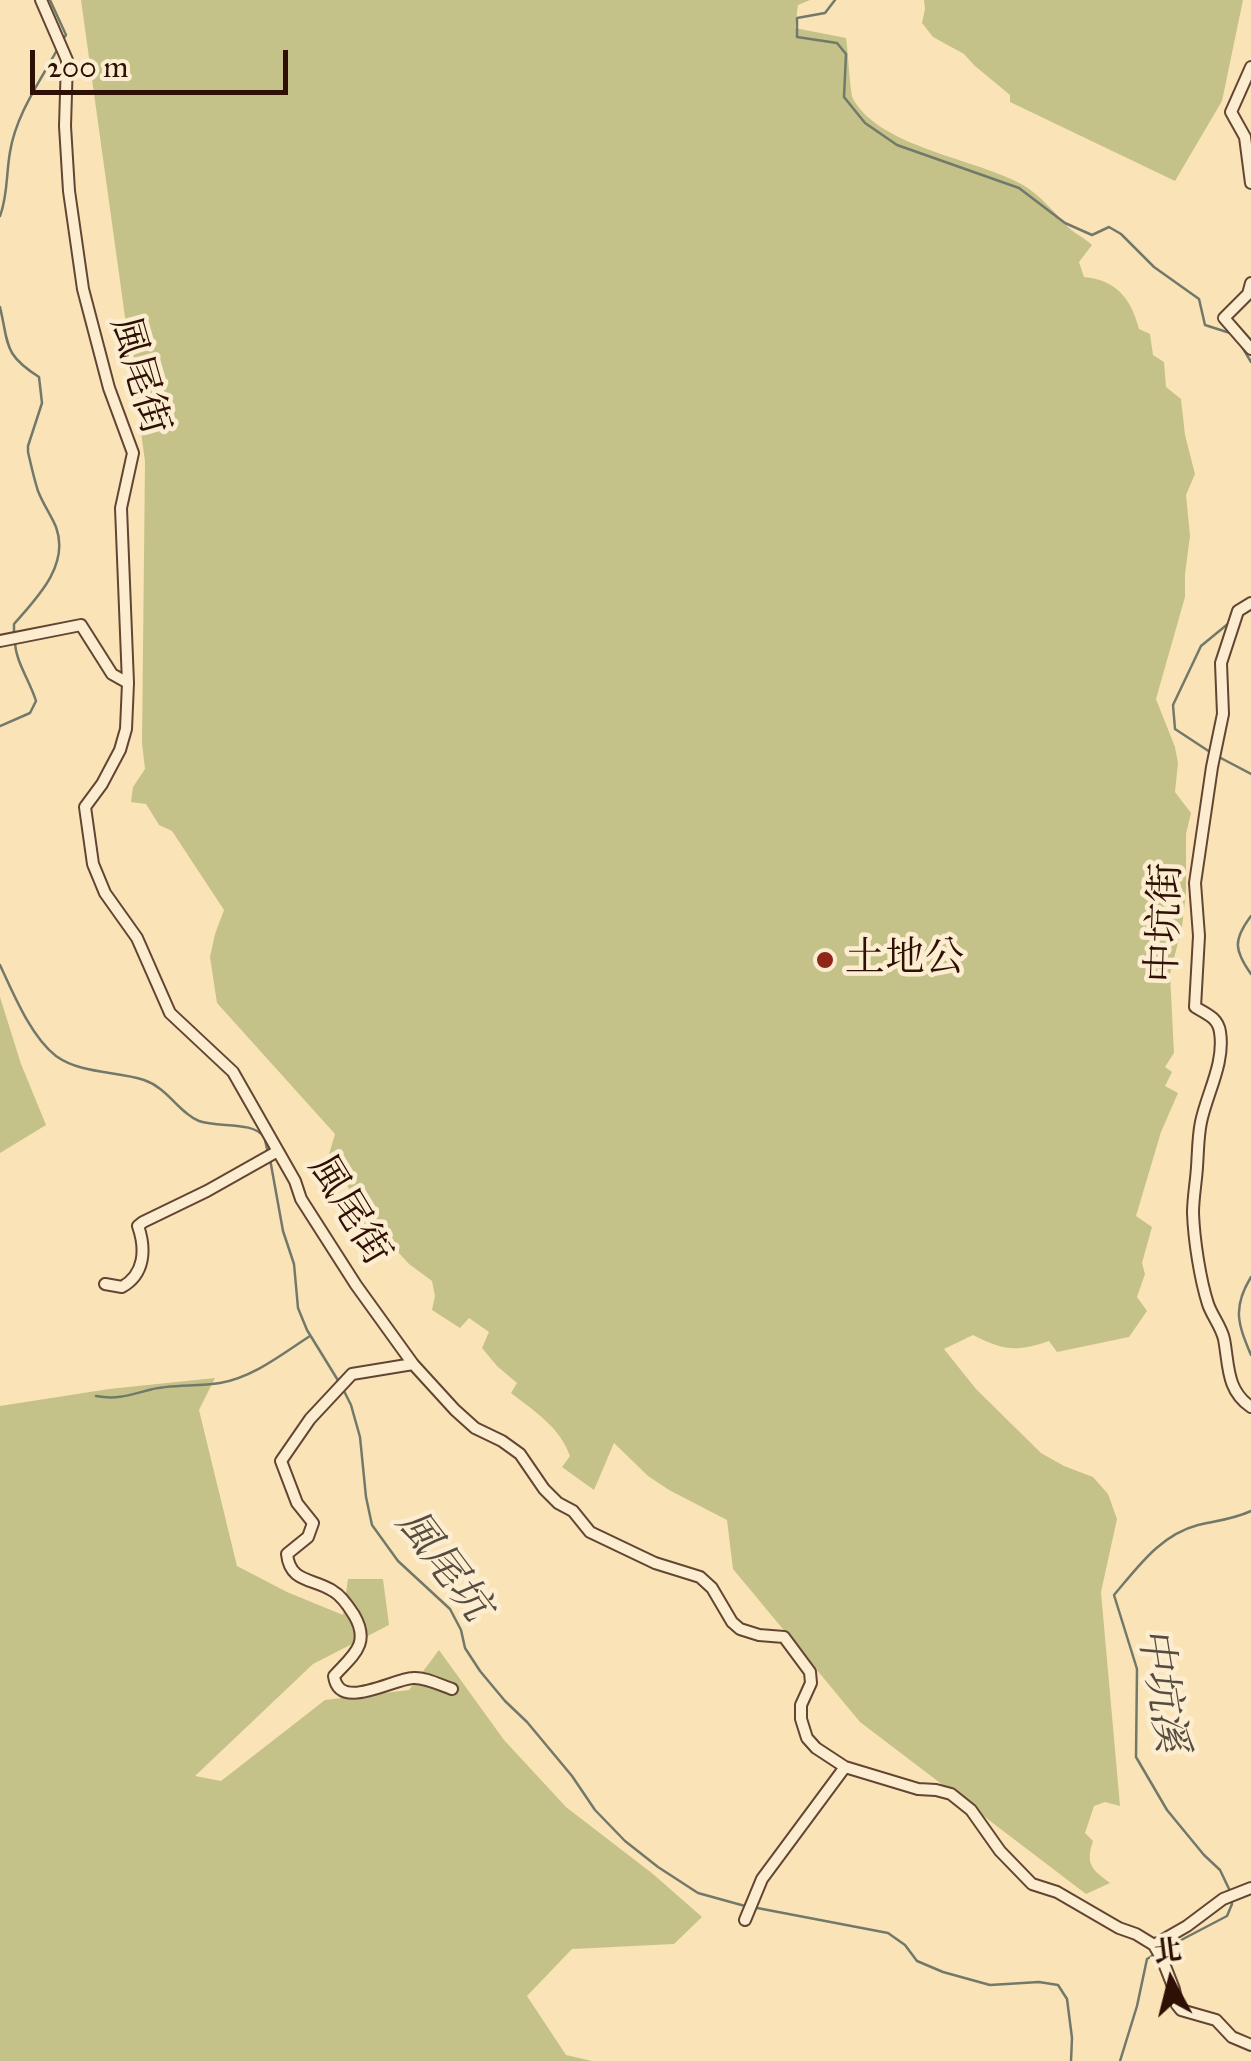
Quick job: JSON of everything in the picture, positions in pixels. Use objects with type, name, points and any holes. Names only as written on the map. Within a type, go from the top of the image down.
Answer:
[{"type":"street","name":"風尾街","points":[[41,0],[67,60],[66,158],[77,257],[99,356],[133,453],[121,508],[128,683],[126,729],[120,750],[85,807],[93,864],[104,892],[137,938],[170,1014],[233,1072],[272,1154],[295,1181],[301,1199],[356,1285],[413,1364],[455,1410],[475,1428],[502,1440],[520,1454],[544,1489],[558,1503],[574,1511],[590,1532],[655,1563],[700,1577],[740,1629],[784,1637],[810,1672],[811,1683],[800,1712],[804,1732],[816,1748],[845,1767],[918,1789],[951,1794],[971,1810],[1000,1851],[1032,1884],[1057,1892],[1154,1945]]},
{"type":"street","points":[[1251,67],[1231,112],[1245,137],[1251,183]]},
{"type":"street","points":[[1251,283],[1248,294],[1224,318],[1251,349]]},
{"type":"street","name":"中坑街","points":[[1251,603],[1237,616],[1221,664],[1223,714],[1196,873],[1199,936],[1194,1007],[1213,1017],[1220,1028],[1221,1046],[1200,1124],[1193,1214],[1204,1285],[1224,1339],[1231,1383],[1241,1400],[1251,1407]]},
{"type":"street","points":[[10,640],[81,625],[112,674],[128,683]]},
{"type":"street","points":[[105,1284],[122,1287],[139,1271],[144,1257],[138,1226],[143,1222],[272,1154]]},
{"type":"street","points":[[413,1364],[352,1374],[310,1419],[281,1461],[297,1502],[313,1523],[308,1537],[287,1554],[290,1568],[338,1593],[362,1633],[356,1652],[334,1676],[341,1690],[359,1693],[412,1678],[452,1689]]},
{"type":"street","points":[[745,1920],[762,1879],[845,1767]]},
{"type":"street","points":[[1247,1889],[1223,1899],[1154,1945],[1181,2010],[1216,2020],[1232,2037],[1251,2045]]},
{"type":"shaded area","points":[[81,0],[810,0],[798,5],[795,28],[846,38],[853,99],[866,116],[906,141],[1003,176],[1035,194],[1092,245],[1079,262],[1084,277],[1105,282],[1120,293],[1132,308],[1139,329],[1150,334],[1153,355],[1164,362],[1166,387],[1181,399],[1195,474],[1186,495],[1190,536],[1185,597],[1156,699],[1175,747],[1175,792],[1191,813],[1186,834],[1182,927],[1170,974],[1174,1053],[1165,1067],[1172,1072],[1165,1086],[1178,1093],[1161,1132],[1136,1216],[1152,1227],[1142,1263],[1145,1274],[1137,1297],[1147,1311],[1129,1337],[1057,1352],[1049,1341],[1011,1348],[973,1335],[944,1349],[976,1389],[1041,1453],[1093,1477],[1108,1494],[1117,1519],[1101,1592],[1120,1806],[1105,1802],[1094,1806],[1085,1833],[1093,1841],[1092,1866],[1110,1883],[1086,1894],[860,1722],[733,1569],[727,1520],[648,1476],[614,1443],[594,1490],[562,1467],[570,1456],[560,1436],[511,1393],[517,1383],[482,1348],[489,1332],[469,1318],[460,1328],[432,1310],[432,1281],[386,1239],[365,1235],[342,1221],[337,1208],[349,1188],[327,1161],[335,1134],[217,1003],[210,957],[224,910],[172,831],[159,825],[146,804],[131,802],[133,787],[145,769],[145,461]]},
{"type":"shaded area","points":[[924,0],[1243,0],[1222,101],[1175,181],[1010,102],[1010,95],[964,54],[933,37],[922,23]]},
{"type":"shaded area","points":[[0,997],[46,1125],[0,1153]]},
{"type":"shaded area","points":[[215,1378],[199,1410],[237,1566],[343,1615],[348,1579],[383,1579],[389,1625],[313,1664],[195,1776],[221,1781],[325,1700],[409,1690],[439,1650],[504,1740],[566,1807],[702,1917],[674,1944],[572,1949],[527,1996],[566,2055],[592,2061],[0,2061],[0,1406]]},
{"type":"waterway","name":"風尾坑","points":[[50,0],[66,35],[63,39]]},
{"type":"waterway","points":[[835,0],[825,13],[797,18],[797,37],[837,43],[846,54],[844,97],[865,123],[897,145],[1019,188],[1065,223],[1092,235],[1109,227],[1154,267],[1199,299],[1205,325],[1230,333]]},
{"type":"waterway","name":"風尾坑","points":[[0,216],[17,125],[57,50]]},
{"type":"waterway","name":"風尾坑","points":[[0,307],[13,355],[39,377],[42,403],[28,452],[38,491],[59,541],[55,568],[14,624],[14,633]]},
{"type":"waterway","points":[[1241,345],[1251,362]]},
{"type":"waterway","name":"中坑溪","points":[[1210,752],[1175,729],[1173,705],[1201,646],[1229,623]]},
{"type":"waterway","name":"風尾坑","points":[[0,726],[30,713],[36,701],[15,641]]},
{"type":"waterway","name":"中坑溪","points":[[1217,756],[1251,774]]},
{"type":"waterway","name":"中坑溪","points":[[1251,916],[1238,945],[1251,974]]},
{"type":"waterway","name":"風尾坑","points":[[0,965],[31,1026],[56,1056],[76,1066],[144,1080],[199,1121],[259,1132],[268,1152]]},
{"type":"waterway","name":"風尾坑","points":[[270,1159],[283,1231],[294,1264],[298,1308],[339,1382]]},
{"type":"waterway","name":"中坑溪","points":[[1251,1277],[1239,1307],[1251,1355]]},
{"type":"waterway","points":[[96,1396],[117,1397],[157,1388],[232,1380],[267,1364],[310,1336]]},
{"type":"waterway","name":"風尾坑","points":[[343,1389],[360,1437],[372,1525],[398,1561],[450,1609],[465,1648],[480,1671],[625,1841],[698,1893],[745,1906]]},
{"type":"waterway","name":"中坑溪","points":[[1230,1891],[1220,1870],[1167,1810],[1136,1757],[1137,1669],[1114,1595],[1151,1553],[1172,1536],[1251,1511]]},
{"type":"waterway","name":"中坑溪","points":[[1162,1950],[1227,1916],[1231,1899]]},
{"type":"waterway","name":"風尾坑","points":[[752,1907],[888,1933],[905,1945],[917,1961],[990,1985],[1058,1985],[1067,1999],[1071,2061]]},
{"type":"waterway","name":"中坑溪","points":[[1120,2061],[1147,1959],[1155,1954]]},
{"type":"place","name":"土地公","points":[[825,960]]}]
